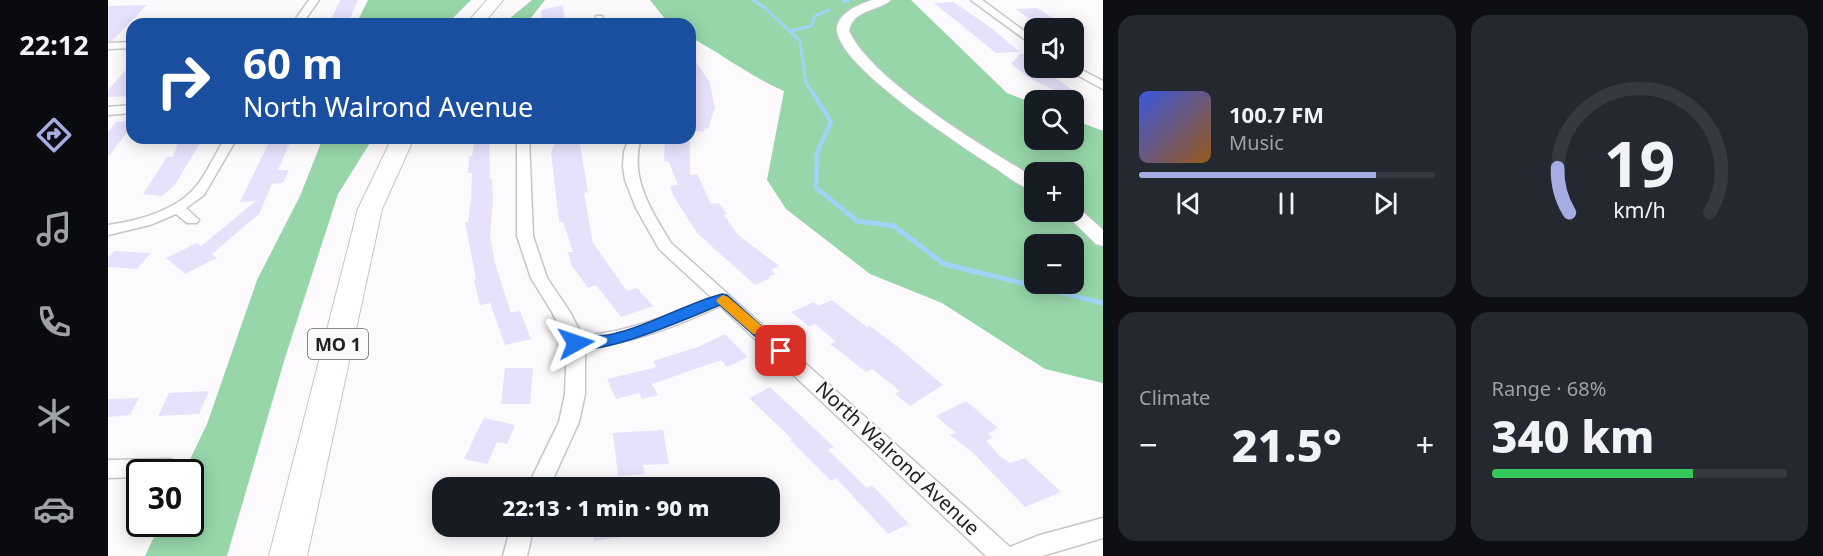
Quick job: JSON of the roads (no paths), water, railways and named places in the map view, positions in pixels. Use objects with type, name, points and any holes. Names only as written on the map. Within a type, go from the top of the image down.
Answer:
[{"type":"main road","points":[[479,18],[495,0]]},
{"type":"main road","name":"MO 1","points":[[288,556],[370,209],[400,144]]},
{"type":"street","points":[[301,18],[314,0]]},
{"type":"street","points":[[885,0],[856,12],[843,27],[848,45],[893,88],[946,128],[1024,179]]},
{"type":"street","points":[[976,0],[1024,36]]},
{"type":"street","points":[[108,46],[126,45]]},
{"type":"street","points":[[1084,76],[1103,86]]},
{"type":"street","points":[[108,111],[126,110]]},
{"type":"street","points":[[108,230],[136,225],[177,208],[199,192],[227,144]]},
{"type":"street","points":[[523,144],[525,236],[540,278],[561,312],[576,343],[576,383],[569,422],[543,477]]},
{"type":"street","name":"North Walrond Avenue","points":[[634,144],[630,175],[641,205],[664,246],[1003,556]]},
{"type":"street","points":[[177,208],[192,220]]},
{"type":"street","points":[[1083,222],[1103,240]]},
{"type":"street","points":[[576,343],[603,341],[636,334],[722,299]]},
{"type":"street","points":[[108,469],[126,469]]},
{"type":"street","points":[[1016,556],[1040,546],[1103,528]]},
{"type":"street","points":[[515,556],[520,537]]},
{"type":"waterway","points":[[753,0],[765,8],[800,41],[806,83],[814,95]]},
{"type":"waterway","points":[[843,2],[849,0]]},
{"type":"waterway","points":[[790,31],[811,26],[815,16],[829,10]]},
{"type":"waterway","points":[[813,93],[831,122],[817,152],[816,188],[849,214]]},
{"type":"waterway","points":[[847,213],[857,221],[894,226],[944,264],[1103,303]]}]
